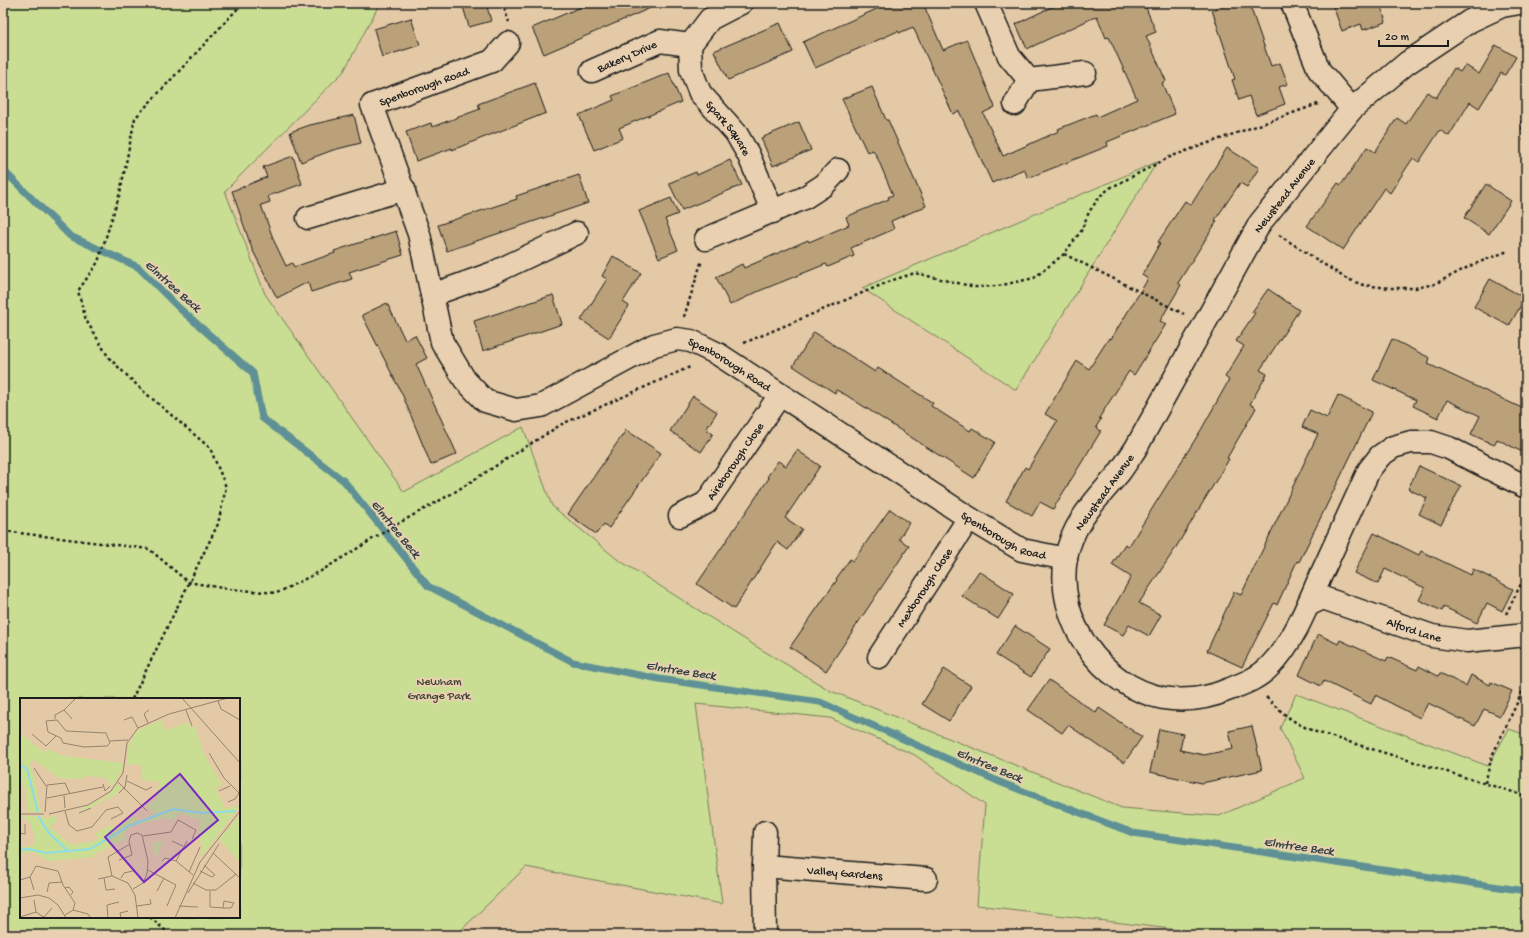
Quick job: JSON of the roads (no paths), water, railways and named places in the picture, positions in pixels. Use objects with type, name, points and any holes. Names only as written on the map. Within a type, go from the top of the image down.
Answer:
[{"type":"street","points":[[690,45],[710,19],[741,3]]},
{"type":"street","points":[[986,3],[1009,56],[1029,80]]},
{"type":"street","points":[[1292,3],[1319,70],[1347,102]]},
{"type":"street","name":"Newstead Avenue","points":[[1520,3],[1502,6],[1470,21],[1347,102],[1260,223],[1136,448],[1120,471],[1088,510],[1073,533],[1066,558],[1064,588],[1072,620],[1084,644],[1103,666],[1130,686],[1163,698],[1198,699],[1225,692],[1251,681],[1269,667],[1283,650],[1308,605],[1369,470],[1380,456],[1393,448],[1411,442],[1431,442],[1449,448],[1526,487]]},
{"type":"street","name":"Bakery Drive","points":[[592,71],[660,41],[690,45]]},
{"type":"street","name":"Spenborough Road","points":[[508,43],[492,61],[372,105],[404,189],[419,234],[442,342],[465,380],[485,402],[516,410],[541,406],[654,345],[677,339],[691,340],[718,354],[969,518],[1022,550],[1066,558]]},
{"type":"street","name":"Spark Square","points":[[690,45],[691,70],[700,93],[736,133],[748,154],[773,212]]},
{"type":"street","points":[[1029,80],[1085,73]]},
{"type":"street","points":[[1015,104],[1029,80]]},
{"type":"street","points":[[706,239],[804,198],[824,185],[838,170]]},
{"type":"street","points":[[308,218],[404,189]]},
{"type":"street","points":[[432,295],[493,273],[576,233]]},
{"type":"street","name":"Aireborough Close","points":[[680,516],[706,503],[780,395]]},
{"type":"street","name":"Mexborough Close","points":[[879,657],[969,518]]},
{"type":"street","name":"Alford Lane","points":[[1308,605],[1323,598],[1432,636],[1467,641],[1526,634]]},
{"type":"street","points":[[765,935],[764,866],[766,832]]},
{"type":"street","name":"Valley Gardens","points":[[764,866],[926,879]]},
{"type":"waterway","name":"Elmtree Beck","points":[[3,170],[70,236],[138,267],[179,308],[253,373],[262,418],[344,481],[428,586],[573,662],[659,679],[820,702],[1002,783],[1133,833],[1526,891]]},
{"type":"park label","name":"Newham Grange Park","points":[[439,688]]}]
